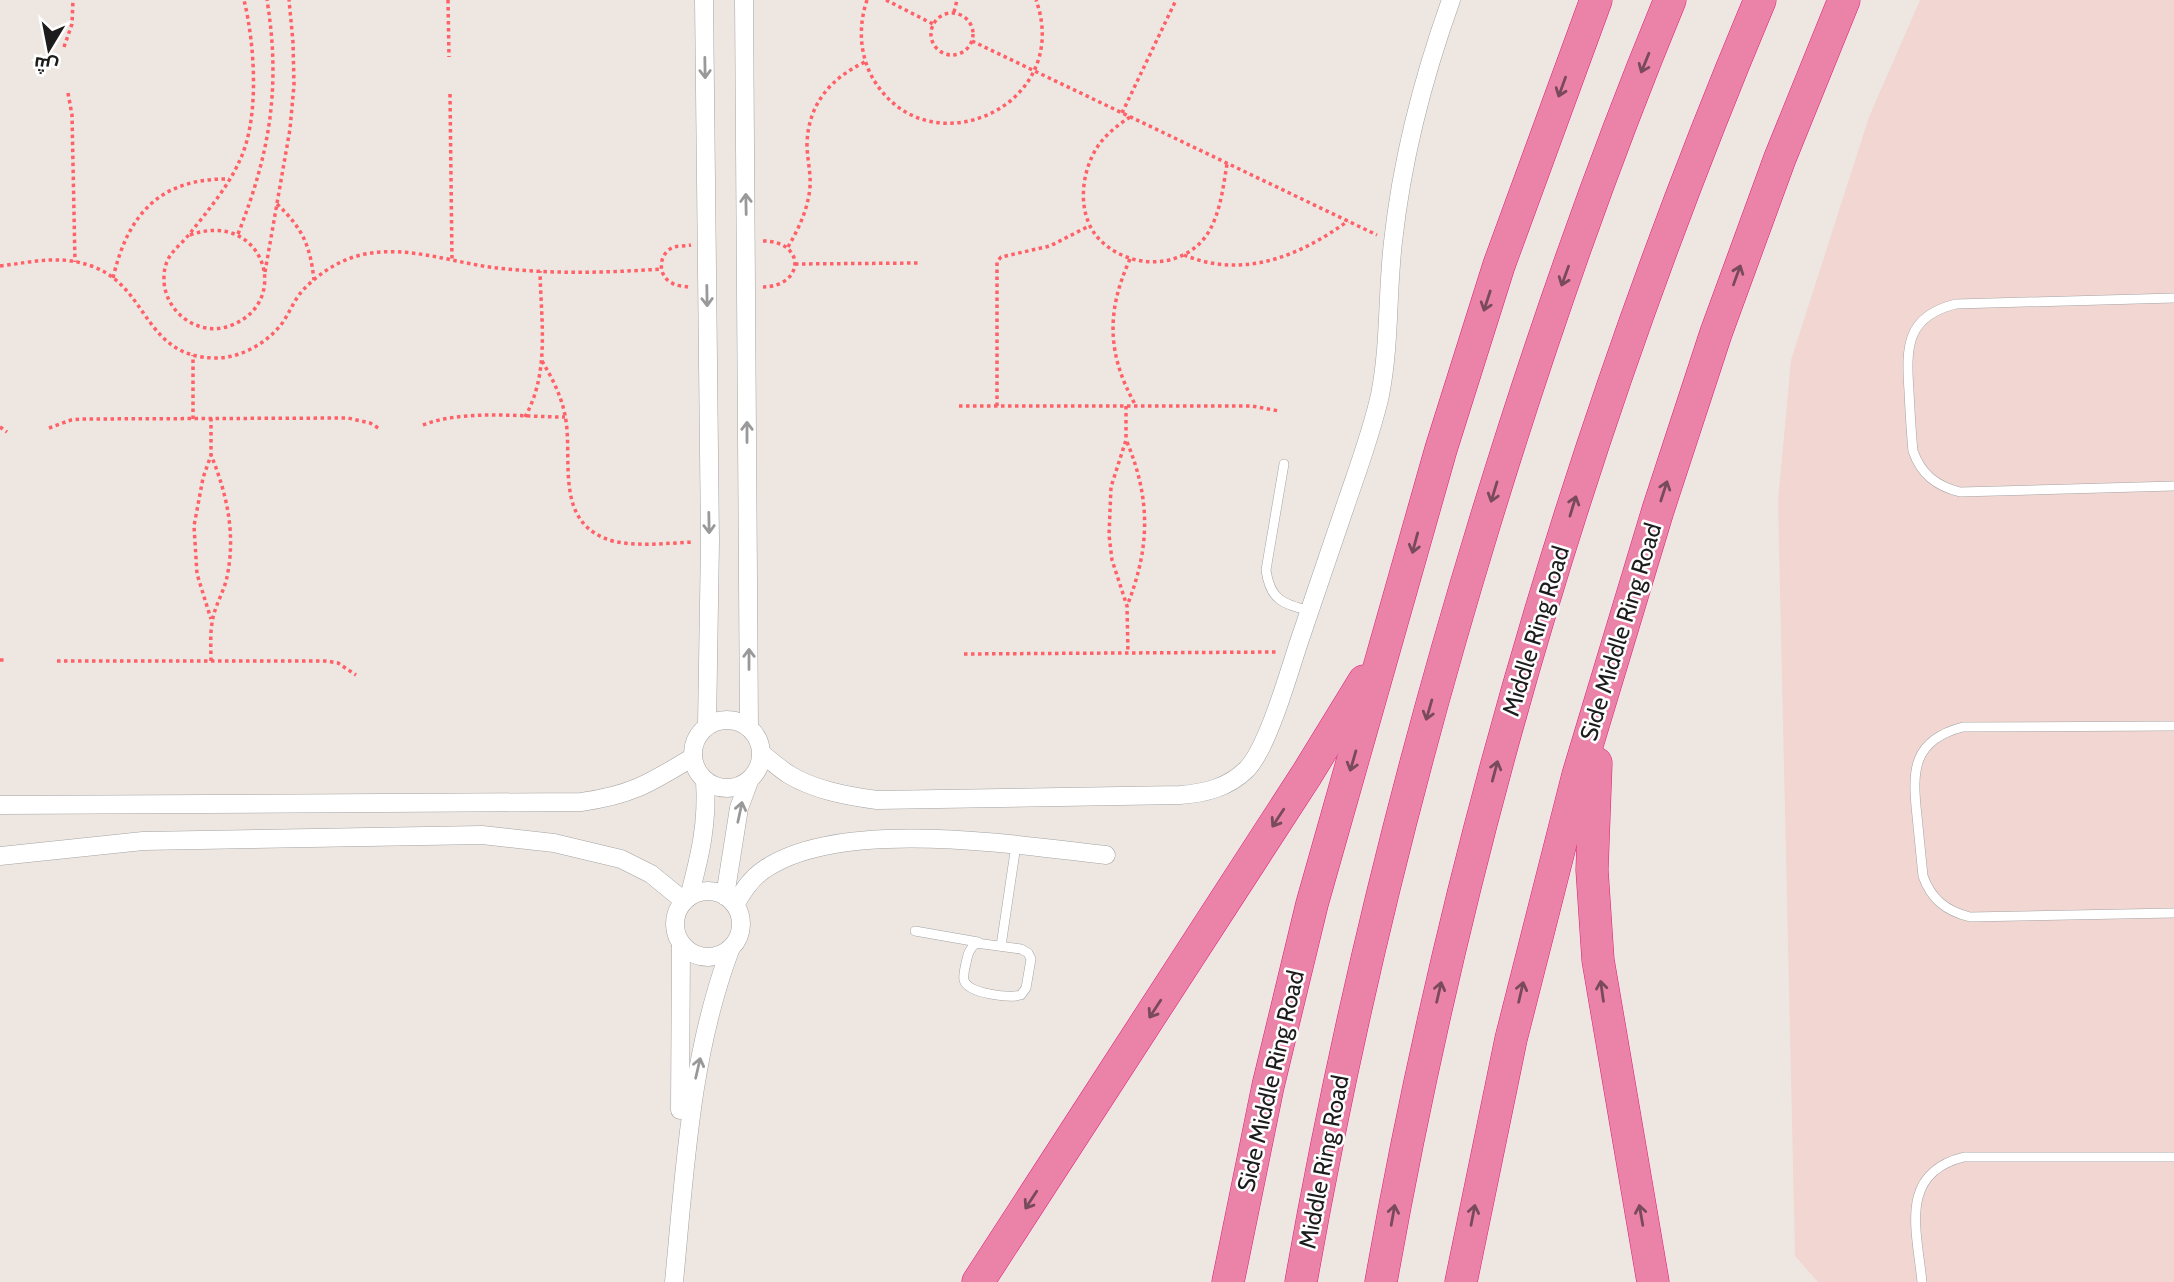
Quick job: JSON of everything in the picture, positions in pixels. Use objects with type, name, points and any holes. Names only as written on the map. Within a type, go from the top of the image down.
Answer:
[{"type":"highway","name":"Side Middle Ring Road","points":[[1228,1282],[1289,995],[1337,815],[1469,356],[1531,174],[1596,0]]},
{"type":"highway","name":"Middle Ring Road","points":[[1301,1282],[1354,1008],[1421,739],[1531,375],[1594,195],[1670,0]]},
{"type":"highway","name":"Middle Ring Road","points":[[1381,1282],[1410,1127],[1446,961],[1520,681],[1579,488],[1640,309],[1701,146],[1760,0]]},
{"type":"highway","name":"Side Middle Ring Road","points":[[1461,1282],[1491,1127],[1531,950],[1578,775],[1658,510],[1716,333],[1780,158],[1844,0]]},
{"type":"highway","points":[[978,1282],[1325,747],[1390,634]]},
{"type":"highway","points":[[1606,688],[1593,790],[1591,870],[1594,915],[1604,1006],[1653,1282]]},
{"type":"street","points":[[704,0],[710,542],[707,726]]},
{"type":"street","points":[[744,0],[749,727]]},
{"type":"street","points":[[762,754],[789,775],[817,787],[847,796],[877,800],[1205,793],[1229,784],[1248,768],[1261,747],[1296,652],[1353,486],[1379,397],[1386,360],[1393,242],[1410,137],[1423,85],[1451,0]]},
{"type":"street","points":[[730,901],[739,808],[749,781],[759,769],[762,754],[756,734],[749,727],[729,719],[707,726],[694,745],[693,757],[695,766],[705,780],[727,788],[749,781]]},
{"type":"street","points":[[0,805],[581,802],[613,798],[643,788],[693,757]]},
{"type":"street","points":[[705,780],[707,810],[704,834],[686,899],[677,910],[674,922],[678,940],[692,954],[704,958],[717,957],[730,950]]},
{"type":"street","points":[[0,856],[78,846],[208,838],[494,836],[554,843],[621,859],[651,874],[686,899]]},
{"type":"street","points":[[730,901],[764,869],[787,856],[839,843],[894,840],[972,841],[1106,855]]},
{"type":"street","points":[[674,1282],[692,1092],[710,1013],[730,950],[741,929],[740,916],[730,901],[713,892],[700,892],[686,899]]},
{"type":"street","points":[[663,1282],[681,1092],[681,945]]},
{"type":"lane","points":[[2174,298],[1956,303],[1940,307],[1926,316],[1909,342],[1906,358],[1913,451],[1925,474],[1947,489],[1960,492],[2174,486]]},
{"type":"lane","points":[[1284,464],[1266,570],[1268,583],[1284,604],[1310,611]]},
{"type":"lane","points":[[2174,726],[1963,727],[1947,731],[1928,745],[1916,766],[1913,782],[1923,876],[1935,899],[1957,914],[1970,917],[2174,913]]},
{"type":"lane","points":[[1001,946],[1016,845]]},
{"type":"lane","points":[[915,931],[980,942],[1025,950],[1030,956],[1027,988],[1021,995],[1012,997],[974,990],[966,984],[964,975],[968,953],[980,942]]},
{"type":"lane","points":[[1922,1282],[1914,1212],[1917,1196],[1924,1181],[1935,1169],[1948,1161],[1964,1157],[2174,1157]]},
{"type":"path","points":[[64,47],[72,24],[72,0]]},
{"type":"path","points":[[190,235],[239,163],[250,122],[252,61],[250,24],[244,0]]},
{"type":"path","points":[[238,234],[255,190],[267,144],[273,97],[273,49],[267,0]]},
{"type":"path","points":[[265,274],[260,258],[251,244],[238,234],[222,229],[205,229],[190,235],[177,245],[168,259],[164,275],[165,292],[172,307],[184,319],[198,327],[223,328],[246,318],[257,306],[265,274],[290,129],[294,85],[289,0]]},
{"type":"path","points":[[448,0],[449,57]]},
{"type":"path","points":[[867,0],[862,15],[861,38],[865,62],[876,83],[892,102],[912,115],[935,122],[959,124],[983,119],[1004,108],[1022,92],[1035,72],[1043,45],[1042,16],[1036,0]]},
{"type":"path","points":[[886,0],[933,24]]},
{"type":"path","points":[[954,12],[957,0]]},
{"type":"path","points":[[1122,113],[1176,0]]},
{"type":"path","points":[[954,12],[969,20],[973,28],[972,41],[966,50],[959,54],[942,52],[932,40],[933,24],[946,13],[954,12]]},
{"type":"path","points":[[972,41],[1393,242]]},
{"type":"path","points":[[788,247],[799,229],[810,189],[807,147],[809,125],[816,104],[829,85],[846,71],[865,62]]},
{"type":"path","points":[[68,93],[72,115],[75,262]]},
{"type":"path","points":[[450,94],[452,261]]},
{"type":"path","points":[[1130,117],[1112,130],[1098,146],[1088,165],[1084,196],[1089,226],[1100,241],[1115,252],[1148,263],[1167,261],[1184,255],[1205,236],[1213,224],[1227,163]]},
{"type":"path","points":[[113,278],[119,251],[130,228],[146,208],[167,192],[186,183],[229,179]]},
{"type":"path","points":[[277,205],[293,220],[305,238],[312,258],[314,280]]},
{"type":"path","points":[[1184,255],[1208,263],[1233,266],[1277,259],[1302,250],[1348,221]]},
{"type":"path","points":[[998,406],[997,262],[1001,257],[1050,246],[1089,226]]},
{"type":"path","points":[[746,242],[780,242],[788,247],[795,264],[788,281],[780,285],[747,287]]},
{"type":"path","points":[[707,243],[673,248],[666,253],[661,268],[665,278],[672,284],[707,290]]},
{"type":"path","points":[[0,266],[52,258],[95,267],[128,291],[153,328],[170,345],[193,355],[217,358],[241,354],[263,342],[281,325],[292,303],[314,280],[336,265],[360,255],[387,251],[452,261],[580,273],[661,268]]},
{"type":"path","points":[[1130,259],[1120,282],[1112,334],[1119,372],[1136,406]]},
{"type":"path","points":[[795,264],[919,263]]},
{"type":"path","points":[[525,417],[540,381],[540,271]]},
{"type":"path","points":[[193,355],[193,419]]},
{"type":"path","points":[[542,361],[552,379],[565,417],[568,491],[576,513],[591,529],[611,540],[633,544],[710,542]]},
{"type":"path","points":[[959,406],[1251,406],[1279,411]]},
{"type":"path","points":[[1126,406],[1126,440],[1111,487],[1109,535],[1115,572],[1127,606],[1128,653]]},
{"type":"path","points":[[423,425],[460,417],[565,417]]},
{"type":"path","points":[[211,418],[211,455],[197,502],[194,538],[197,575],[212,621]]},
{"type":"path","points":[[49,428],[71,420],[348,418],[370,423],[380,429]]},
{"type":"path","points":[[0,427],[7,432]]},
{"type":"path","points":[[1126,440],[1142,486],[1145,535],[1136,583],[1127,606]]},
{"type":"path","points":[[211,455],[227,502],[231,526],[228,575],[212,621],[211,661]]},
{"type":"path","points":[[964,654],[1296,652]]},
{"type":"path","points":[[0,660],[7,660]]},
{"type":"path","points":[[57,661],[327,661],[348,667],[356,675]]},
{"type":"shaded area","points":[[1920,0],[2174,0],[2174,1282],[1818,1282],[1795,1256],[1778,501],[1791,360],[1869,117]]}]
